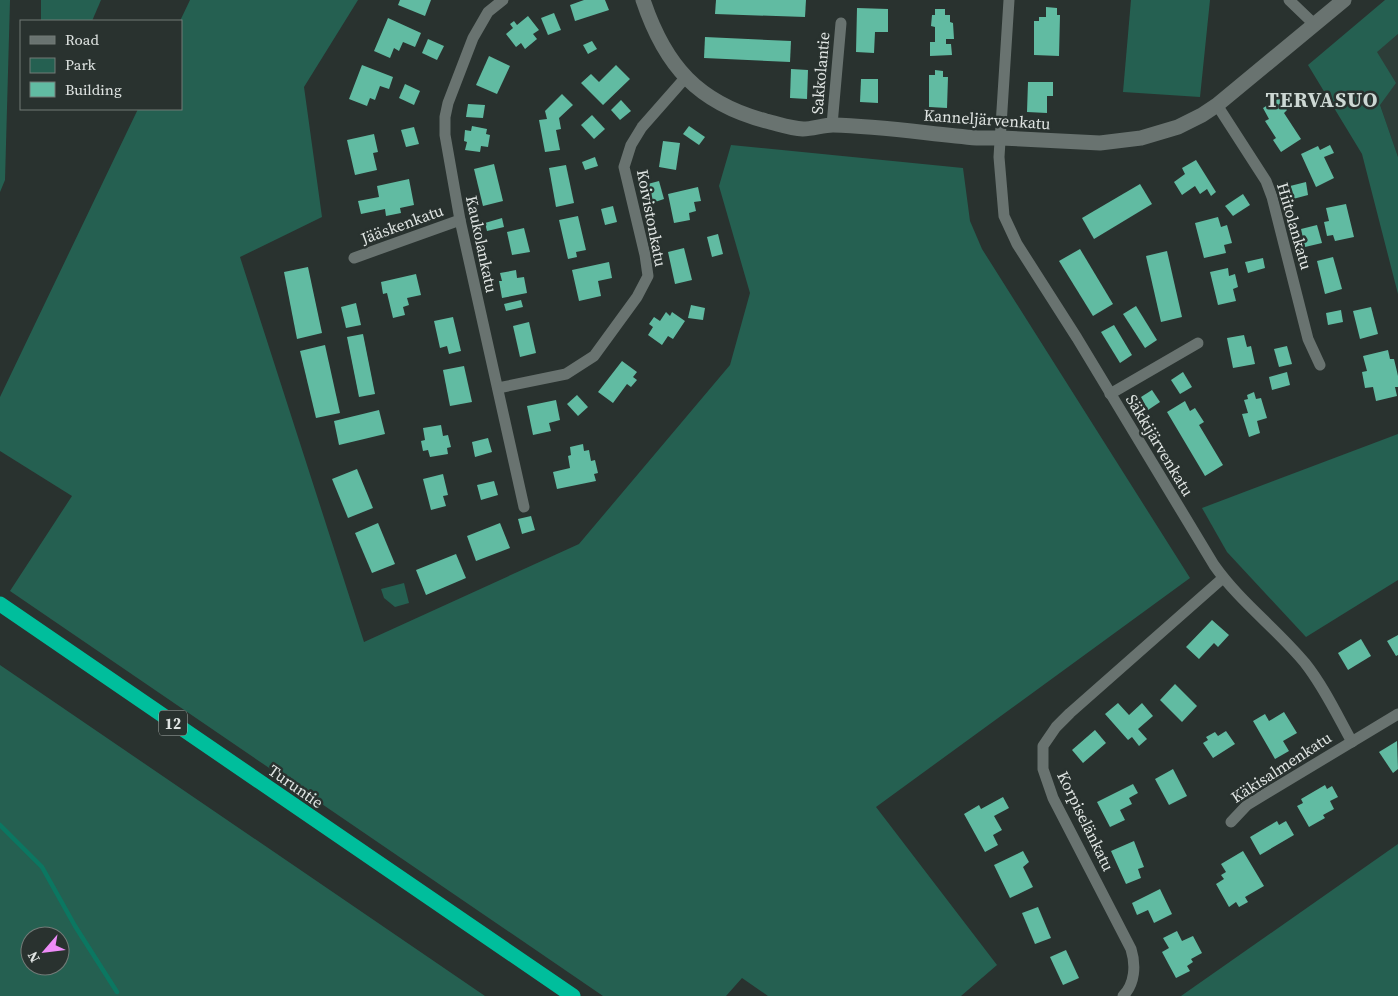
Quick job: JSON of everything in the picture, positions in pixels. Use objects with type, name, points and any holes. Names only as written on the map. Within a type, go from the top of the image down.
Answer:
[{"type":"highway","name":"Turuntie","points":[[0,604],[574,996]]},
{"type":"street","name":"Kaukolankatu","points":[[503,0],[488,12],[473,38],[454,85],[445,118],[445,135],[447,156],[460,220],[524,507]]},
{"type":"street","name":"Kanneljärvenkatu","points":[[643,0],[648,16],[660,40],[674,63],[686,77],[709,97],[741,114],[805,129],[832,125],[977,138],[1100,142],[1141,138],[1178,127],[1202,115],[1217,105],[1344,0]]},
{"type":"street","name":"Säkkijärvenkatu","points":[[1009,0],[999,157],[1004,216],[1017,244],[1077,338],[1223,578],[1306,664],[1322,686],[1352,742]]},
{"type":"street","points":[[1289,0],[1314,24]]},
{"type":"street","name":"Sakkolantie","points":[[832,125],[840,23]]},
{"type":"street","name":"Koivistonkatu","points":[[498,388],[566,374],[594,356],[637,297],[648,276],[645,255],[624,167],[630,144],[642,127],[686,77]]},
{"type":"street","name":"Hiitolankatu","points":[[1217,105],[1269,189],[1308,339],[1320,365]]},
{"type":"street","name":"Jääskenkatu","points":[[354,258],[460,220]]},
{"type":"street","points":[[1110,394],[1198,342]]},
{"type":"street","name":"Korpiselänkatu","points":[[1123,996],[1127,992],[1134,971],[1131,950],[1053,798],[1043,769],[1043,746],[1056,727],[1070,713],[1223,578]]},
{"type":"street","name":"Käkisalmenkatu","points":[[1231,822],[1247,805],[1398,714]]},
{"type":"shaded area","points":[[1398,34],[1398,157],[1380,105],[1376,52]]},
{"type":"green space","points":[[0,0],[10,0],[5,180],[0,192]]},
{"type":"green space","points":[[41,0],[101,0],[92,20],[41,20]]},
{"type":"green space","points":[[190,0],[358,0],[304,87],[322,217],[240,257],[364,642],[579,544],[730,365],[750,293],[719,186],[731,145],[963,168],[970,221],[982,249],[1190,578],[876,807],[997,965],[961,996],[768,996],[742,978],[726,996],[603,996],[10,591],[72,496],[0,451],[0,397],[138,110],[182,110],[182,20],[180,20]]},
{"type":"green space","points":[[1131,0],[1210,0],[1200,97],[1123,92]]},
{"type":"green space","points":[[1385,0],[1398,0],[1398,34],[1377,52],[1396,83],[1380,105],[1398,157],[1398,294],[1362,154],[1308,65]]},
{"type":"green space","points":[[1398,434],[1398,580],[1306,637],[1227,552],[1202,508]]},
{"type":"green space","points":[[404,583],[409,603],[395,607],[384,598],[381,589]]},
{"type":"green space","points":[[0,665],[485,996],[0,996]]},
{"type":"green space","points":[[1398,844],[1398,996],[1181,996]]},
{"type":"building","points":[[400,0],[431,0],[425,16],[398,5]]},
{"type":"building","points":[[584,0],[605,0],[609,10],[575,21],[570,5]]},
{"type":"building","points":[[716,0],[806,0],[805,17],[715,14]]},
{"type":"building","points":[[1046,7],[1057,8],[1057,15],[1060,15],[1059,56],[1034,55],[1034,21],[1039,21],[1039,17],[1046,17]]},
{"type":"building","points":[[857,8],[888,9],[888,32],[875,32],[874,53],[856,52]]},
{"type":"building","points":[[935,9],[945,9],[945,15],[950,15],[950,22],[953,23],[954,39],[946,39],[946,44],[951,44],[952,55],[930,56],[930,42],[935,42],[935,27],[931,26],[932,15],[935,15]]},
{"type":"building","points":[[554,13],[561,30],[548,35],[541,18]]},
{"type":"building","points":[[528,16],[539,30],[533,34],[537,39],[525,49],[521,43],[516,47],[506,34],[513,28],[510,24],[514,21],[517,25]]},
{"type":"building","points":[[388,18],[421,33],[415,47],[403,42],[399,51],[394,48],[390,58],[374,51]]},
{"type":"building","points":[[705,37],[791,41],[790,62],[704,58]]},
{"type":"building","points":[[428,39],[444,46],[437,60],[422,53]]},
{"type":"building","points":[[592,41],[597,49],[588,54],[583,45]]},
{"type":"building","points":[[489,56],[510,66],[497,94],[476,85]]},
{"type":"building","points":[[362,65],[393,77],[389,89],[380,86],[375,100],[370,98],[367,106],[349,99]]},
{"type":"building","points":[[616,65],[630,79],[603,105],[581,83],[591,74],[599,82]]},
{"type":"building","points":[[791,69],[808,70],[807,99],[790,98]]},
{"type":"building","points":[[935,70],[943,71],[943,77],[948,77],[947,108],[929,107],[929,75],[935,75]]},
{"type":"building","points":[[861,79],[878,79],[878,103],[860,102]]},
{"type":"building","points":[[1028,82],[1053,82],[1053,96],[1047,96],[1047,113],[1027,112]]},
{"type":"building","points":[[405,84],[420,91],[414,105],[399,98]]},
{"type":"building","points":[[562,94],[573,105],[559,118],[561,129],[556,130],[560,150],[545,152],[539,120],[547,119],[545,111]]},
{"type":"building","points":[[1279,98],[1287,110],[1284,113],[1301,139],[1281,152],[1273,140],[1276,138],[1265,121],[1269,119],[1263,108]]},
{"type":"building","points":[[621,100],[631,111],[620,120],[611,110]]},
{"type":"building","points":[[468,104],[485,105],[483,118],[466,117]]},
{"type":"building","points":[[592,115],[605,129],[594,139],[581,125]]},
{"type":"building","points":[[472,126],[487,129],[486,134],[490,135],[488,147],[481,146],[480,152],[465,150],[467,142],[464,141],[465,130],[471,131]]},
{"type":"building","points":[[689,126],[705,137],[699,145],[683,134]]},
{"type":"building","points":[[414,127],[419,144],[406,147],[401,130]]},
{"type":"building","points":[[374,134],[378,152],[373,153],[377,170],[355,175],[347,140]]},
{"type":"building","points":[[663,141],[680,143],[676,170],[659,167]]},
{"type":"building","points":[[1330,145],[1334,153],[1324,157],[1334,178],[1316,187],[1301,154],[1318,146],[1320,150]]},
{"type":"building","points":[[595,157],[598,166],[585,170],[582,162]]},
{"type":"building","points":[[1196,160],[1216,192],[1211,196],[1207,189],[1200,194],[1195,186],[1182,195],[1174,182],[1185,174],[1182,168]]},
{"type":"building","points":[[494,164],[503,201],[483,206],[474,169]]},
{"type":"building","points":[[566,165],[574,203],[556,207],[549,168]]},
{"type":"building","points":[[409,179],[414,205],[400,208],[401,213],[386,216],[385,209],[361,214],[358,201],[379,197],[377,186]]},
{"type":"building","points":[[659,181],[664,199],[649,204],[644,185]]},
{"type":"building","points":[[1306,182],[1308,195],[1293,199],[1290,186]]},
{"type":"building","points":[[1140,184],[1152,204],[1094,239],[1082,218]]},
{"type":"building","points":[[698,187],[701,201],[694,202],[696,211],[689,213],[690,220],[674,223],[668,194]]},
{"type":"building","points":[[1243,194],[1250,205],[1233,216],[1225,206]]},
{"type":"building","points":[[1346,204],[1354,237],[1335,241],[1333,235],[1327,236],[1324,222],[1329,221],[1326,208]]},
{"type":"building","points":[[613,206],[617,222],[605,225],[601,209]]},
{"type":"building","points":[[578,216],[586,250],[576,252],[577,257],[568,259],[559,220]]},
{"type":"building","points":[[1218,217],[1221,227],[1227,225],[1232,243],[1224,245],[1226,253],[1204,258],[1195,223]]},
{"type":"building","points":[[502,218],[504,227],[487,231],[485,223]]},
{"type":"building","points":[[1317,225],[1322,243],[1305,247],[1301,229]]},
{"type":"building","points":[[524,228],[530,252],[512,255],[507,232]]},
{"type":"building","points":[[718,234],[723,254],[712,257],[707,237]]},
{"type":"building","points":[[684,248],[692,280],[675,284],[668,252]]},
{"type":"building","points":[[1080,249],[1113,304],[1093,316],[1059,261]]},
{"type":"building","points":[[1167,251],[1182,317],[1161,322],[1146,256]]},
{"type":"building","points":[[1333,257],[1342,289],[1325,294],[1317,261]]},
{"type":"building","points":[[1263,258],[1265,268],[1248,273],[1245,262]]},
{"type":"building","points":[[609,262],[612,278],[598,281],[601,296],[579,301],[572,270]]},
{"type":"building","points":[[308,267],[322,333],[297,339],[284,272]]},
{"type":"building","points":[[1228,268],[1229,276],[1235,274],[1238,287],[1233,289],[1236,301],[1218,305],[1210,272]]},
{"type":"building","points":[[516,270],[517,278],[524,277],[527,293],[502,298],[499,281],[502,281],[500,273]]},
{"type":"building","points":[[416,274],[421,295],[407,298],[409,305],[403,307],[405,315],[393,318],[387,293],[383,294],[381,282]]},
{"type":"building","points":[[521,300],[523,307],[506,311],[504,304]]},
{"type":"building","points":[[356,303],[361,325],[346,328],[341,307]]},
{"type":"building","points":[[691,305],[705,308],[703,320],[688,318]]},
{"type":"building","points":[[1136,306],[1157,340],[1145,348],[1123,314]]},
{"type":"building","points":[[1371,307],[1378,334],[1360,339],[1353,311]]},
{"type":"building","points":[[1341,310],[1343,322],[1328,325],[1326,313]]},
{"type":"building","points":[[666,312],[670,316],[672,312],[685,321],[673,339],[668,336],[662,345],[648,335],[653,327],[649,324],[654,317],[660,321]]},
{"type":"building","points":[[453,317],[461,351],[449,354],[447,346],[440,348],[434,321]]},
{"type":"building","points":[[529,322],[536,353],[520,357],[513,326]]},
{"type":"building","points":[[1114,325],[1132,355],[1120,363],[1101,332]]},
{"type":"building","points":[[363,334],[375,394],[359,397],[347,337]]},
{"type":"building","points":[[1244,335],[1247,347],[1251,346],[1255,364],[1233,368],[1227,338]]},
{"type":"building","points":[[325,345],[340,413],[316,418],[300,351]]},
{"type":"building","points":[[1287,346],[1292,364],[1279,367],[1274,349]]},
{"type":"building","points":[[1388,350],[1390,359],[1394,359],[1398,376],[1398,387],[1395,387],[1397,396],[1376,401],[1373,387],[1365,388],[1362,372],[1367,371],[1363,356]]},
{"type":"building","points":[[622,361],[637,372],[633,377],[637,380],[631,387],[627,384],[613,403],[598,392]]},
{"type":"building","points":[[464,366],[472,402],[450,406],[443,370]]},
{"type":"building","points":[[1183,372],[1192,387],[1180,394],[1171,380]]},
{"type":"building","points":[[1287,372],[1290,385],[1272,390],[1269,377]]},
{"type":"building","points":[[1152,390],[1160,402],[1148,410],[1141,397]]},
{"type":"building","points":[[1254,392],[1256,399],[1261,398],[1267,418],[1257,421],[1260,433],[1249,437],[1242,414],[1248,413],[1244,400],[1248,399],[1247,395]]},
{"type":"building","points":[[577,395],[588,407],[578,416],[567,404]]},
{"type":"building","points":[[556,400],[560,420],[549,423],[551,431],[533,435],[527,406]]},
{"type":"building","points":[[1185,401],[1190,411],[1195,408],[1204,422],[1199,425],[1223,465],[1205,476],[1167,412]]},
{"type":"building","points":[[379,410],[385,434],[339,445],[334,421]]},
{"type":"building","points":[[441,425],[443,436],[448,435],[451,447],[447,448],[448,454],[430,457],[428,450],[423,451],[421,441],[425,440],[423,428]]},
{"type":"building","points":[[488,438],[492,452],[475,457],[472,442]]},
{"type":"building","points":[[583,444],[584,451],[589,450],[591,461],[595,460],[598,473],[594,474],[596,481],[557,489],[553,472],[570,468],[568,456],[571,455],[570,447]]},
{"type":"building","points":[[357,469],[373,508],[348,518],[332,479]]},
{"type":"building","points":[[443,474],[448,495],[443,496],[446,506],[431,510],[423,479]]},
{"type":"building","points":[[494,481],[498,495],[481,500],[477,485]]},
{"type":"building","points":[[531,516],[535,530],[522,534],[518,519]]},
{"type":"building","points":[[378,523],[395,564],[372,573],[355,533]]},
{"type":"building","points":[[500,523],[510,548],[476,561],[467,536]]},
{"type":"building","points":[[456,554],[466,578],[426,595],[416,570]]},
{"type":"building","points":[[1212,620],[1229,635],[1218,647],[1214,643],[1199,659],[1186,647]]},
{"type":"building","points":[[1398,635],[1398,655],[1396,656],[1387,641]]},
{"type":"building","points":[[1361,639],[1371,656],[1348,670],[1338,653]]},
{"type":"building","points":[[1175,684],[1197,706],[1182,722],[1160,700]]},
{"type":"building","points":[[1118,703],[1129,715],[1142,703],[1153,716],[1138,729],[1147,739],[1139,746],[1132,737],[1128,740],[1105,714]]},
{"type":"building","points":[[1284,712],[1297,733],[1283,741],[1289,751],[1275,759],[1253,721],[1265,714],[1269,721]]},
{"type":"building","points":[[1095,730],[1106,743],[1083,763],[1072,750]]},
{"type":"building","points":[[1226,731],[1235,744],[1213,758],[1203,743],[1208,740],[1206,737],[1215,732],[1218,736]]},
{"type":"building","points":[[1397,741],[1398,769],[1393,773],[1379,752]]},
{"type":"building","points":[[1173,769],[1187,796],[1169,805],[1155,779]]},
{"type":"building","points":[[1133,784],[1138,793],[1129,798],[1132,804],[1120,810],[1125,820],[1110,827],[1097,802]]},
{"type":"building","points":[[1325,785],[1327,789],[1332,786],[1338,797],[1330,801],[1334,809],[1323,815],[1325,818],[1309,827],[1297,806],[1303,803],[1301,799]]},
{"type":"building","points":[[1003,797],[1009,808],[994,816],[1002,830],[993,835],[998,845],[985,852],[964,814],[979,805],[981,809]]},
{"type":"building","points":[[1277,821],[1279,825],[1286,821],[1294,835],[1260,855],[1250,837]]},
{"type":"building","points":[[1134,841],[1144,867],[1138,869],[1141,878],[1126,884],[1111,851]]},
{"type":"building","points":[[1023,851],[1029,862],[1023,867],[1033,887],[1010,898],[994,865]]},
{"type":"building","points":[[1243,851],[1264,886],[1245,897],[1248,902],[1239,907],[1236,902],[1229,907],[1216,884],[1224,879],[1221,875],[1226,872],[1221,864]]},
{"type":"building","points":[[1160,889],[1172,914],[1154,923],[1148,910],[1137,915],[1132,903]]},
{"type":"building","points":[[1038,907],[1051,938],[1035,944],[1022,913]]},
{"type":"building","points":[[1177,931],[1182,941],[1193,936],[1202,953],[1191,959],[1193,962],[1187,966],[1190,971],[1176,978],[1162,952],[1169,948],[1163,938]]},
{"type":"building","points":[[1066,950],[1079,978],[1063,985],[1050,957]]},
{"type":"waterway","points":[[0,825],[42,867],[75,926],[117,992]]},
{"type":"district","name":"TERVASUO","points":[[1322,99]]}]
